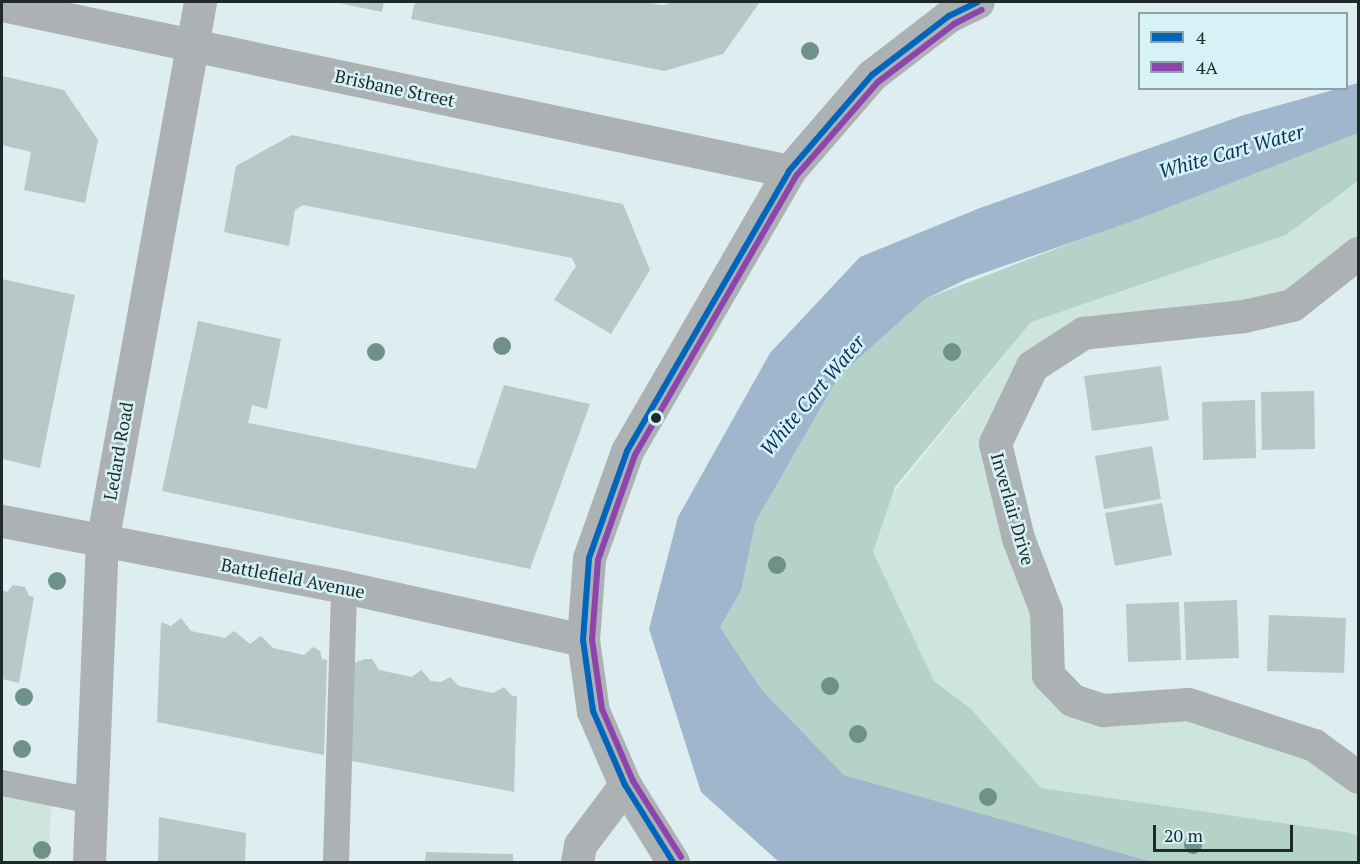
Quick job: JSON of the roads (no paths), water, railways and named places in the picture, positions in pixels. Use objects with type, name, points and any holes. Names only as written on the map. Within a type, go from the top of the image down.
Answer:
[{"type":"street","name":"Ledard Road","points":[[89,862],[102,542],[189,45],[200,2]]},
{"type":"street","points":[[673,862],[625,785],[593,711],[583,640],[589,558],[627,451],[789,171],[872,75],[944,9],[978,2]]},
{"type":"street","name":"Brisbane Street","points":[[2,5],[789,171]]},
{"type":"street","name":"Inverlair Drive","points":[[1359,253],[1292,305],[1233,317],[1083,333],[1032,366],[995,443],[1017,538],[1046,611],[1048,675],[1072,700],[1103,710],[1188,704],[1314,745],[1359,777]]},
{"type":"street","name":"Battlefield Avenue","points":[[2,521],[344,587],[583,640]]},
{"type":"street","points":[[577,862],[580,845],[625,785]]},
{"type":"lane","points":[[336,862],[344,587]]},
{"type":"lane","points":[[2,783],[92,801]]},
{"type":"water","name":"White Cart Water","points":[[1358,83],[1358,133],[1141,218],[967,279],[925,299],[839,376],[755,523],[741,590],[720,627],[762,690],[844,775],[1152,862],[779,862],[701,792],[649,629],[678,517],[770,353],[860,257],[980,208],[1241,116],[1333,90],[1348,90],[1348,86]]}]
